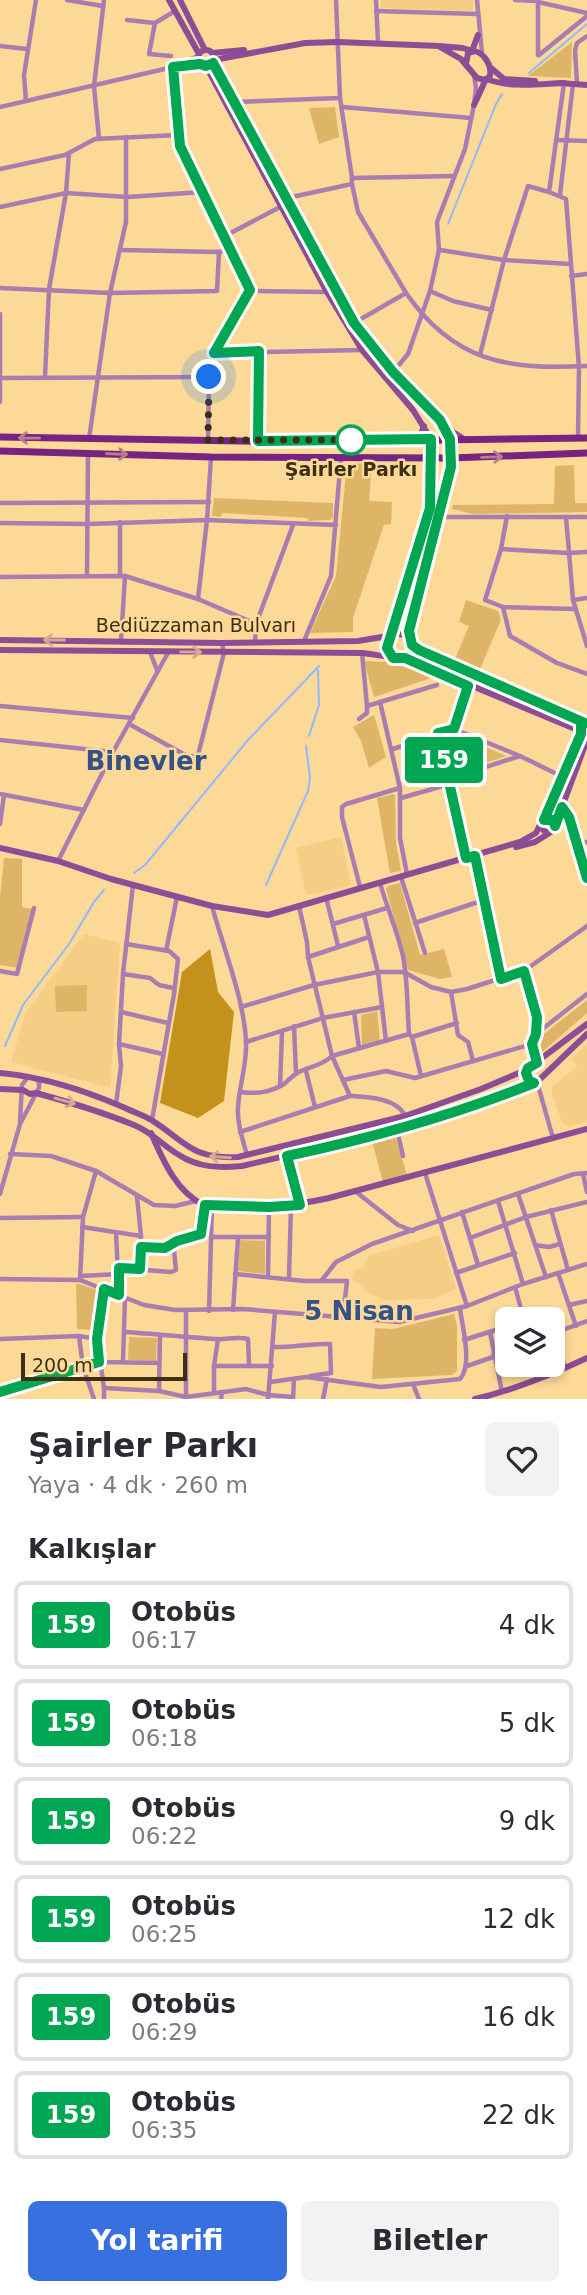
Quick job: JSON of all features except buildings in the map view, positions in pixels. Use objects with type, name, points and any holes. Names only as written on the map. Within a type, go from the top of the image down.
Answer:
[{"type":"main road","points":[[0,437],[258,441],[587,438]]},
{"type":"main road","points":[[0,452],[431,458],[587,453]]},
{"type":"street","points":[[26,101],[24,75],[36,0]]},
{"type":"street","points":[[67,0],[104,3],[94,86],[99,139]]},
{"type":"street","points":[[169,0],[235,102],[354,323],[393,372],[428,406],[450,439],[451,458],[439,517],[409,631],[410,653],[405,658]]},
{"type":"street","points":[[180,0],[207,56],[203,65]]},
{"type":"street","points":[[336,0],[341,98],[358,212],[406,293],[433,328],[463,349],[511,365],[587,366]]},
{"type":"street","points":[[376,0],[378,43]]},
{"type":"street","points":[[477,0],[478,35],[482,53],[490,66],[504,79],[587,85]]},
{"type":"street","points":[[515,0],[538,1],[587,14]]},
{"type":"street","points":[[538,1],[538,55],[587,14]]},
{"type":"street","points":[[127,20],[155,23],[175,11]]},
{"type":"street","points":[[376,11],[477,14]]},
{"type":"street","points":[[155,23],[149,54],[171,56]]},
{"type":"street","points":[[466,64],[467,56],[472,51],[478,35]]},
{"type":"street","points":[[560,195],[575,84],[575,50],[577,43],[587,36]]},
{"type":"street","points":[[0,107],[173,67],[207,56],[277,49],[305,43],[439,46],[482,53]]},
{"type":"street","points":[[0,46],[27,50]]},
{"type":"street","points":[[439,46],[455,54],[480,80],[524,85],[564,83]]},
{"type":"street","points":[[203,65],[207,56]]},
{"type":"street","points":[[173,67],[203,65]]},
{"type":"street","points":[[203,65],[327,292],[362,350],[424,424],[431,439],[430,508],[392,637],[387,644],[390,655],[397,659],[405,658],[584,736]]},
{"type":"street","points":[[474,105],[491,73],[490,66]]},
{"type":"street","points":[[173,67],[180,146],[250,290]]},
{"type":"street","points":[[393,372],[408,354],[430,291],[439,250],[438,222],[465,149],[474,105],[474,75]]},
{"type":"street","points":[[549,192],[564,83]]},
{"type":"street","points":[[235,102],[341,98]]},
{"type":"street","points":[[342,107],[471,118]]},
{"type":"street","points":[[0,169],[69,153],[99,139],[178,135]]},
{"type":"street","points":[[89,440],[110,293],[126,222],[125,137]]},
{"type":"street","points":[[556,140],[587,141]]},
{"type":"street","points":[[45,377],[49,289],[66,193],[69,153]]},
{"type":"street","points":[[287,198],[352,181],[454,176]]},
{"type":"street","points":[[481,355],[504,260],[528,186],[560,195],[566,199],[579,367],[578,438]]},
{"type":"street","points":[[0,208],[66,193],[127,197],[203,192]]},
{"type":"street","points":[[225,236],[280,207]]},
{"type":"street","points":[[120,250],[230,249]]},
{"type":"street","points":[[439,250],[504,260],[570,264]]},
{"type":"street","points":[[0,288],[110,293],[217,290],[219,251]]},
{"type":"street","points":[[571,276],[587,274]]},
{"type":"street","points":[[250,290],[327,292]]},
{"type":"street","points":[[208,440],[209,377],[214,353],[250,290]]},
{"type":"street","points":[[430,291],[453,301],[492,310]]},
{"type":"street","points":[[354,323],[406,293]]},
{"type":"street","points":[[0,314],[0,402]]},
{"type":"street","points":[[214,353],[362,350]]},
{"type":"street","points":[[258,441],[259,351]]},
{"type":"street","points":[[0,378],[209,377]]},
{"type":"street","points":[[410,439],[421,434],[424,424]]},
{"type":"street","points":[[443,426],[464,439]]},
{"type":"street","points":[[87,576],[88,453]]},
{"type":"street","points":[[198,599],[209,502],[211,457]]},
{"type":"street","points":[[304,642],[331,576],[341,457]]},
{"type":"street","points":[[0,503],[209,502]]},
{"type":"street","points":[[507,516],[501,549],[485,600],[503,607],[575,610]]},
{"type":"street","points":[[439,517],[587,517]]},
{"type":"street","points":[[566,517],[573,600],[586,643]]},
{"type":"street","points":[[0,523],[88,524],[207,520],[337,525]]},
{"type":"street","points":[[120,523],[123,576],[121,641]]},
{"type":"street","points":[[255,642],[256,624],[293,525]]},
{"type":"street","points":[[501,549],[587,552]]},
{"type":"street","points":[[0,577],[123,576],[198,599],[256,624]]},
{"type":"street","points":[[573,600],[587,598]]},
{"type":"street","points":[[503,607],[510,636],[557,663],[587,674]]},
{"type":"street","points":[[392,637],[400,634],[419,650],[586,722],[584,736],[553,829],[535,842],[483,853]]},
{"type":"street","name":"Bediüzzaman Bulvarı","points":[[0,640],[222,643],[358,641],[392,637]]},
{"type":"street","points":[[129,724],[189,757],[198,755],[223,653],[222,643]]},
{"type":"street","name":"Bediüzzaman Bulvarı","points":[[0,650],[390,655]]},
{"type":"street","points":[[150,651],[157,671]]},
{"type":"street","points":[[58,860],[113,752],[169,652]]},
{"type":"street","points":[[359,719],[366,713],[367,706],[362,653]]},
{"type":"street","points":[[367,706],[437,685]]},
{"type":"street","points":[[454,729],[468,686]]},
{"type":"street","points":[[380,702],[400,788],[400,838],[404,876],[425,953]]},
{"type":"street","points":[[0,706],[133,718]]},
{"type":"street","points":[[393,749],[454,729],[520,755],[563,777]]},
{"type":"street","points":[[438,733],[466,858]]},
{"type":"street","points":[[0,848],[58,860],[133,885],[212,906],[268,915],[475,856],[520,842],[536,833],[584,736]]},
{"type":"street","points":[[0,740],[113,752]]},
{"type":"street","points":[[401,798],[520,755]]},
{"type":"street","points":[[360,887],[342,817],[342,807],[400,788]]},
{"type":"street","points":[[0,824],[2,795],[83,810]]},
{"type":"street","points":[[562,807],[569,817],[587,878]]},
{"type":"street","points":[[543,822],[553,820],[553,829]]},
{"type":"street","points":[[543,822],[544,831],[553,829]]},
{"type":"street","points":[[578,845],[587,842]]},
{"type":"street","points":[[475,856],[501,979]]},
{"type":"street","points":[[379,882],[403,959],[410,1036],[421,1076]]},
{"type":"street","points":[[116,1104],[121,1066],[119,1044],[123,974],[133,885]]},
{"type":"street","points":[[166,951],[177,897]]},
{"type":"street","points":[[326,897],[338,946]]},
{"type":"street","points":[[415,923],[484,900]]},
{"type":"street","points":[[212,906],[241,1007],[246,1042],[238,1107],[240,1132],[247,1155]]},
{"type":"street","points":[[299,906],[314,985],[332,1056],[350,1096]]},
{"type":"street","points":[[0,971],[17,974],[34,908]]},
{"type":"street","points":[[333,924],[387,908]]},
{"type":"street","points":[[364,915],[379,972],[386,1041]]},
{"type":"street","points":[[241,1007],[314,985],[379,972],[404,972],[431,987],[451,992],[524,971],[587,926]]},
{"type":"street","points":[[308,957],[369,937]]},
{"type":"street","points":[[127,944],[173,953],[178,960],[152,1120]]},
{"type":"street","points":[[524,971],[537,1017],[536,1034],[532,1044],[535,1064],[542,1069],[543,1077]]},
{"type":"street","points":[[123,974],[150,978],[159,985],[173,988]]},
{"type":"street","points":[[451,992],[458,1035],[468,1042],[473,1061]]},
{"type":"street","points":[[536,1034],[587,994]]},
{"type":"street","points":[[246,1042],[323,1018],[382,1007]]},
{"type":"street","points":[[121,1012],[168,1023]]},
{"type":"street","points":[[354,1012],[359,1048]]},
{"type":"street","points":[[240,1092],[258,1094],[280,1086],[296,1074],[327,1061],[332,1056],[457,1023]]},
{"type":"street","points":[[0,1073],[79,1088],[152,1120],[186,1146],[216,1158],[247,1155],[405,1116],[481,1090],[526,1070],[587,1024]]},
{"type":"street","points":[[294,1026],[296,1074]]},
{"type":"street","points":[[280,1086],[282,1032]]},
{"type":"street","points":[[0,1089],[23,1090],[27,1094],[36,1093],[83,1106],[150,1133],[179,1155],[197,1164],[219,1168],[242,1166],[397,1130],[535,1083],[587,1034]]},
{"type":"street","points":[[119,1044],[163,1054]]},
{"type":"street","points":[[343,1080],[386,1071],[415,1078],[532,1044]]},
{"type":"street","points":[[306,1070],[315,1107]]},
{"type":"street","points":[[526,1070],[527,1079],[535,1083],[553,1138]]},
{"type":"street","points":[[20,1124],[22,1082],[32,1077]]},
{"type":"street","points":[[0,1194],[20,1124],[39,1085],[32,1077]]},
{"type":"street","points":[[240,1132],[350,1096],[369,1097],[389,1103],[402,1110],[405,1116]]},
{"type":"street","points":[[150,1133],[184,1191],[196,1201],[208,1205],[269,1207],[300,1205],[587,1129]]},
{"type":"street","points":[[397,1130],[403,1156]]},
{"type":"street","points":[[10,1154],[51,1156],[96,1171],[154,1205],[174,1206],[196,1201]]},
{"type":"street","points":[[167,1165],[171,1158],[179,1155]]},
{"type":"street","points":[[287,1156],[300,1205]]},
{"type":"street","points":[[80,1278],[83,1217],[96,1171]]},
{"type":"street","points":[[425,1173],[467,1306]]},
{"type":"street","points":[[322,1280],[336,1262],[372,1244],[574,1174],[585,1174],[587,1192]]},
{"type":"street","points":[[355,1191],[398,1225],[413,1231]]},
{"type":"street","points":[[518,1194],[546,1277]]},
{"type":"street","points":[[137,1197],[141,1236],[140,1269]]},
{"type":"street","points":[[498,1201],[523,1284]]},
{"type":"street","points":[[470,1238],[526,1217],[587,1202]]},
{"type":"street","points":[[208,1205],[211,1237],[209,1311]]},
{"type":"street","points":[[165,1248],[177,1241],[201,1234],[208,1205]]},
{"type":"street","points":[[289,1278],[291,1206]]},
{"type":"street","points":[[268,1277],[269,1207]]},
{"type":"street","points":[[551,1210],[568,1270]]},
{"type":"street","points":[[462,1212],[478,1265]]},
{"type":"street","points":[[0,1218],[83,1217]]},
{"type":"street","points":[[82,1227],[141,1236]]},
{"type":"street","points":[[116,1233],[125,1332],[122,1361]]},
{"type":"street","points":[[211,1237],[269,1237]]},
{"type":"street","points":[[233,1310],[238,1238]]},
{"type":"street","points":[[535,1245],[549,1247],[560,1244]]},
{"type":"street","points":[[0,1279],[80,1278],[140,1269],[171,1272],[176,1270],[174,1250],[141,1247]]},
{"type":"street","points":[[456,1272],[515,1252]]},
{"type":"street","points":[[80,1278],[144,1305],[186,1311],[275,1312],[399,1322],[467,1306],[523,1284],[587,1264]]},
{"type":"street","points":[[558,1273],[576,1326]]},
{"type":"street","points":[[235,1274],[347,1282],[343,1317]]},
{"type":"street","points":[[515,1287],[520,1307]]},
{"type":"street","points":[[104,1289],[97,1339],[104,1399]]},
{"type":"street","points":[[569,1305],[587,1301]]},
{"type":"street","points":[[306,1377],[381,1387],[460,1379],[467,1366],[460,1308]]},
{"type":"street","points":[[186,1311],[186,1397]]},
{"type":"street","points":[[268,1397],[275,1312]]},
{"type":"street","points":[[565,1330],[587,1321]]},
{"type":"street","points":[[464,1340],[495,1330]]},
{"type":"street","points":[[125,1332],[248,1339],[249,1366]]},
{"type":"street","points":[[467,1366],[492,1357],[495,1349],[490,1332]]},
{"type":"street","points":[[159,1391],[160,1335]]},
{"type":"street","points":[[0,1339],[79,1336],[97,1339]]},
{"type":"street","points":[[79,1336],[83,1367],[94,1399]]},
{"type":"street","points":[[214,1393],[218,1339]]},
{"type":"street","points":[[270,1382],[331,1373],[330,1344],[314,1343],[296,1348],[273,1347]]},
{"type":"street","points":[[565,1368],[587,1358]]},
{"type":"street","points":[[0,1392],[99,1362],[159,1363]]},
{"type":"street","points":[[214,1366],[272,1366]]},
{"type":"street","points":[[500,1377],[502,1392]]},
{"type":"street","points":[[475,1399],[541,1377]]},
{"type":"street","points":[[104,1388],[159,1391],[197,1398],[246,1389],[268,1397],[293,1398],[294,1378]]},
{"type":"street","points":[[323,1399],[327,1379]]},
{"type":"street","points":[[413,1383],[419,1399]]},
{"type":"street","points":[[221,1399],[222,1392]]},
{"type":"shaded area","points":[[381,0],[473,0],[473,11],[381,8]]},
{"type":"shaded area","points":[[572,42],[571,78],[528,76]]},
{"type":"shaded area","points":[[335,107],[339,137],[319,144],[309,108]]},
{"type":"shaded area","name":"Şairler Parkı","points":[[347,463],[372,464],[369,501],[392,502],[391,524],[384,525],[353,618],[353,632],[310,633],[336,576]]},
{"type":"shaded area","points":[[574,465],[575,503],[587,503],[587,512],[473,514],[452,509],[453,505],[554,504],[555,466]]},
{"type":"shaded area","points":[[214,498],[333,503],[333,517],[330,520],[309,521],[307,518],[223,513],[220,517],[212,516]]},
{"type":"shaded area","points":[[466,600],[498,611],[501,620],[479,671],[454,661],[469,626],[459,622]]},
{"type":"shaded area","points":[[364,661],[387,662],[428,674],[431,678],[374,697]]},
{"type":"shaded area","points":[[374,715],[386,757],[369,768],[361,741],[353,727]]},
{"type":"shaded area","points":[[454,736],[506,756],[453,774],[445,741]]},
{"type":"shaded area","points":[[395,794],[396,843],[401,871],[390,873],[377,798]]},
{"type":"shaded area","points":[[341,837],[351,885],[306,895],[296,848]]},
{"type":"shaded area","points":[[4,858],[22,859],[22,907],[32,909],[19,968],[0,965],[0,897]]},
{"type":"shaded area","points":[[400,883],[420,955],[444,949],[452,977],[440,979],[408,970],[386,889]]},
{"type":"shaded area","points":[[84,934],[120,943],[110,1088],[11,1062],[26,1012]]},
{"type":"shaded area","points":[[210,949],[218,992],[234,1012],[224,1101],[198,1118],[160,1103],[182,972]]},
{"type":"shaded area","points":[[87,985],[87,1011],[56,1012],[55,986]]},
{"type":"shaded area","points":[[587,1000],[587,1013],[540,1054],[537,1047],[539,1038]]},
{"type":"shaded area","points":[[377,1011],[380,1041],[362,1046],[361,1015]]},
{"type":"shaded area","points":[[587,1044],[587,1121],[569,1127],[562,1122],[552,1095],[552,1087],[577,1066],[571,1059]]},
{"type":"shaded area","points":[[395,1136],[407,1175],[383,1182],[372,1141]]},
{"type":"shaded area","points":[[439,1235],[456,1289],[433,1299],[385,1300],[369,1293],[361,1284],[352,1280],[354,1271],[364,1267],[368,1256]]},
{"type":"shaded area","points":[[240,1240],[265,1241],[265,1274],[238,1271]]},
{"type":"shaded area","points":[[76,1283],[101,1291],[95,1330],[77,1329]]},
{"type":"shaded area","points":[[454,1314],[457,1326],[457,1371],[452,1375],[372,1379],[375,1328],[393,1329]]},
{"type":"shaded area","points":[[129,1337],[157,1338],[156,1361],[128,1360]]},
{"type":"waterway","points":[[529,73],[587,24]]},
{"type":"waterway","points":[[448,224],[502,94]]},
{"type":"waterway","points":[[134,873],[145,865],[248,740],[319,666]]},
{"type":"waterway","points":[[309,736],[319,705],[318,670]]},
{"type":"waterway","points":[[266,885],[308,791],[310,778],[306,746]]},
{"type":"waterway","points":[[5,1046],[23,1005],[69,944],[104,890]]},
{"type":"bus line","name":"159","points":[[0,1392],[99,1362],[97,1339],[104,1289],[119,1295],[119,1268],[140,1269],[141,1247],[165,1248],[177,1241],[201,1234],[205,1205],[300,1205],[287,1156],[414,1125],[516,1090],[534,1083],[529,1081],[526,1070],[537,1063],[532,1044],[536,1034],[537,1017],[530,989],[524,971],[501,979],[475,856],[466,858],[438,733],[454,729],[468,686],[405,658],[393,658],[387,648],[430,508],[431,439],[258,441],[259,351],[214,353],[250,290],[180,146],[173,67],[200,64],[208,66],[213,63],[354,323],[393,372],[440,420],[447,433],[450,439],[451,467],[409,631],[412,645],[585,723],[581,726],[581,734],[544,820],[553,820],[555,826],[562,807],[569,817],[587,878]]},
{"type":"place","name":"Şairler Parkı","points":[[351,440]]},
{"type":"district","name":"Binevler","points":[[146,761]]},
{"type":"district","name":"5 Nisan","points":[[359,1311]]},
{"type":"route","points":[[209,377],[208,440],[300,442],[355,440],[351,440]]}]
